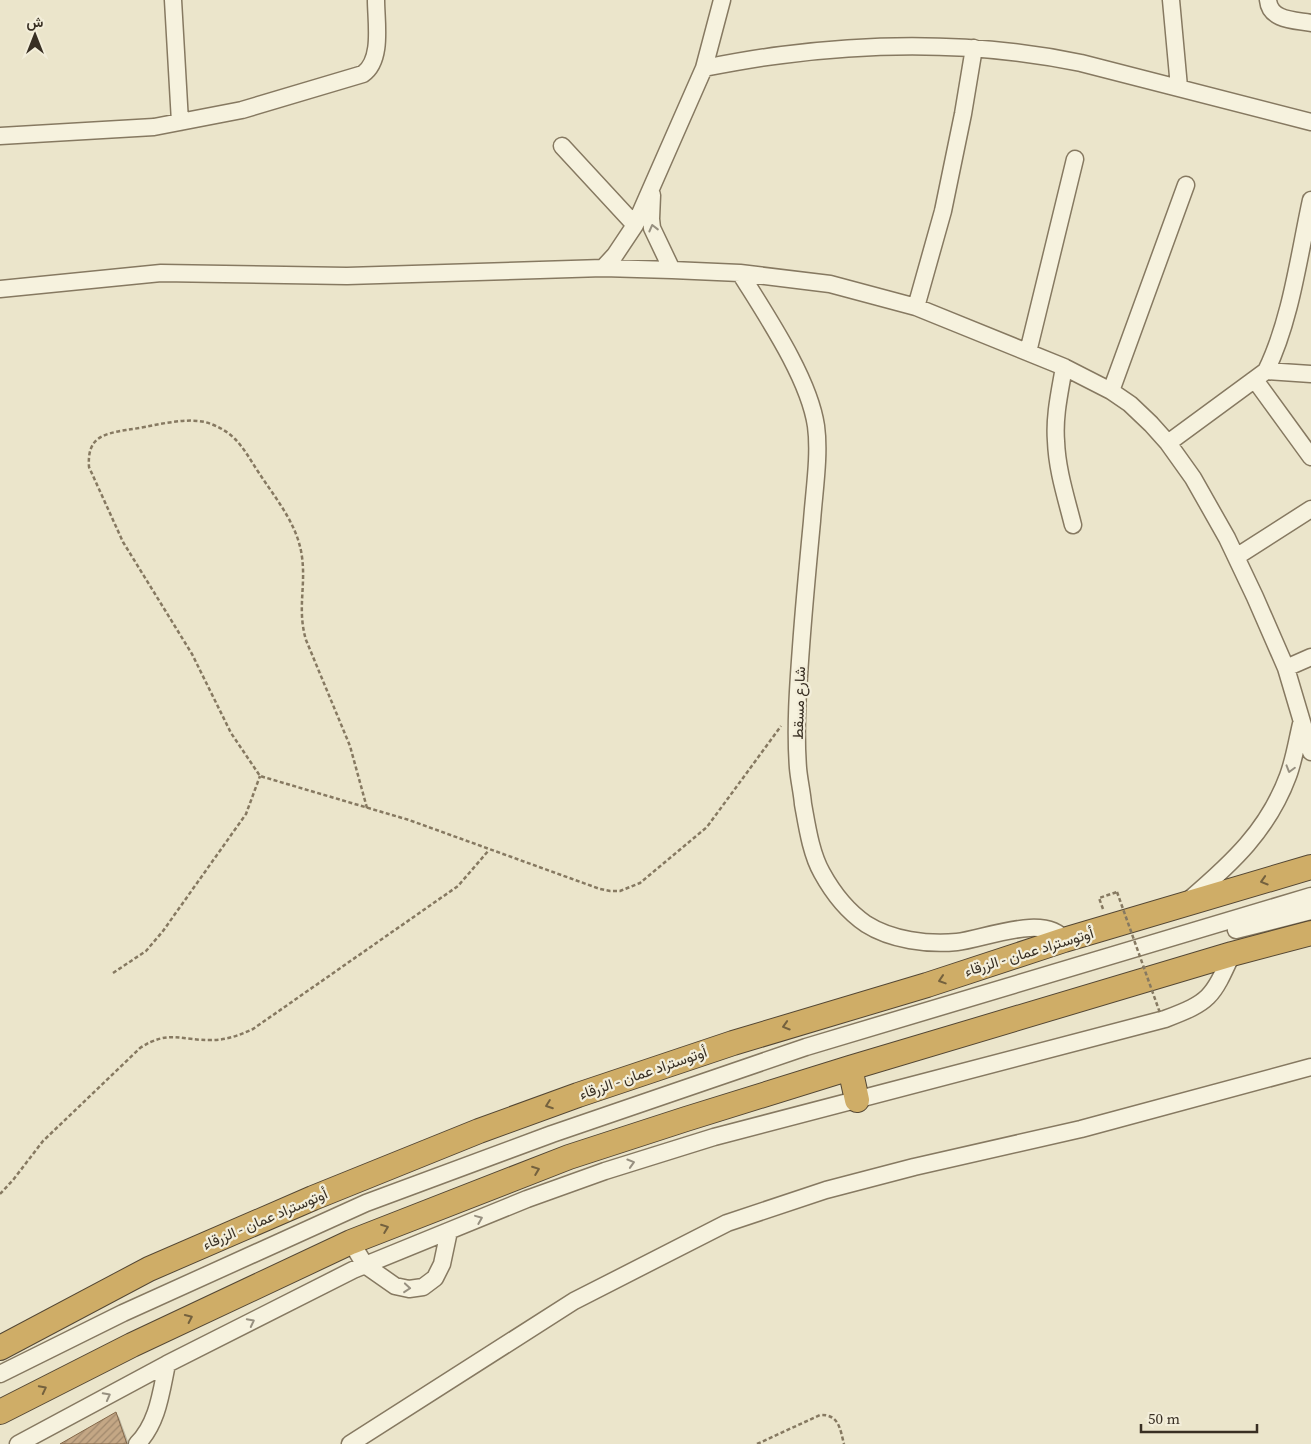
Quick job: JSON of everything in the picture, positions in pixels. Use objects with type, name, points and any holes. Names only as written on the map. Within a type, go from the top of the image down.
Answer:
[{"type":"highway","name":"أوتوستراد عمان - الزرقاء","points":[[0,1348],[148,1268],[313,1198],[479,1131],[696,1055],[927,985],[1064,940],[1311,867]]},
{"type":"highway","points":[[0,1412],[132,1345],[350,1242],[569,1157],[850,1068],[1232,954],[1311,933]]},
{"type":"highway","points":[[850,1068],[857,1100]]},
{"type":"street","points":[[173,0],[180,122]]},
{"type":"street","points":[[0,136],[154,127],[242,110],[363,74],[369,70],[376,52],[376,0]]},
{"type":"street","points":[[603,268],[620,248],[635,225],[704,68],[722,0]]},
{"type":"street","points":[[1171,0],[1179,87]]},
{"type":"street","points":[[1268,0],[1268,5],[1273,13],[1280,17],[1311,23]]},
{"type":"street","points":[[704,68],[782,55],[836,50],[894,47],[974,48],[1047,56],[1081,62],[1311,122]]},
{"type":"street","points":[[916,307],[943,211],[963,114],[974,48]]},
{"type":"street","points":[[562,146],[635,225]]},
{"type":"street","points":[[1028,352],[1075,159]]},
{"type":"street","points":[[652,183],[652,228],[672,270]]},
{"type":"street","points":[[1111,391],[1186,185]]},
{"type":"street","points":[[1168,443],[1260,375],[1275,353],[1285,322],[1311,200]]},
{"type":"street","points":[[0,289],[161,273],[347,276],[603,268],[740,273],[830,284],[916,307],[1064,367],[1111,391],[1130,404],[1152,424],[1193,478],[1236,556],[1286,668],[1311,752]]},
{"type":"street","name":"شارع مسقط","points":[[740,273],[775,330],[802,381],[816,427],[816,470],[796,705],[798,768],[808,831],[821,872],[841,902],[866,924],[910,940],[933,943],[956,942],[1036,928],[1056,931],[1064,940]]},
{"type":"street","points":[[1064,367],[1057,410],[1055,439],[1059,474],[1073,525]]},
{"type":"street","points":[[1260,375],[1311,374]]},
{"type":"street","points":[[1260,375],[1311,457]]},
{"type":"street","points":[[1236,556],[1311,509]]},
{"type":"street","points":[[1286,668],[1311,657]]},
{"type":"street","points":[[1184,905],[1228,866],[1264,824],[1288,776],[1302,722]]},
{"type":"street","points":[[0,1374],[123,1313],[366,1203],[543,1138],[806,1047],[1311,896]]},
{"type":"street","points":[[0,1384],[126,1320],[257,1260],[366,1213],[555,1141],[806,1055],[1174,946],[1311,910]]},
{"type":"street","points":[[18,1444],[168,1364],[366,1265],[449,1231],[605,1171],[714,1138],[1165,1019],[1204,1001],[1216,987],[1232,954]]},
{"type":"street","points":[[350,1444],[574,1301],[727,1223],[826,1190],[914,1167],[1081,1130],[1311,1067]]},
{"type":"street","points":[[350,1242],[366,1265],[395,1286],[409,1289],[423,1287],[435,1278],[442,1264],[449,1231]]},
{"type":"street","points":[[137,1444],[148,1432],[154,1419],[168,1364]]},
{"type":"path","points":[[367,808],[350,746],[302,626],[303,576],[299,541],[286,513],[243,449],[227,432],[216,426],[195,421],[114,431],[106,434],[90,450],[88,459],[92,475],[97,482],[123,542],[192,654],[230,733],[260,776],[367,808],[409,820],[489,850],[610,891],[620,891],[640,883],[708,827],[796,705]]},
{"type":"path","points":[[113,973],[146,951],[164,931],[246,814],[260,776]]},
{"type":"path","points":[[0,1194],[43,1141],[140,1048],[163,1038],[181,1037],[200,1040],[221,1040],[253,1029],[458,886],[489,850]]},
{"type":"path","points":[[1099,898],[1117,892],[1160,1013]]},
{"type":"path","points":[[757,1444],[820,1415],[826,1415],[836,1420],[839,1424],[844,1444]]},
{"type":"building","points":[[116,1412],[127,1444],[60,1444]]}]
